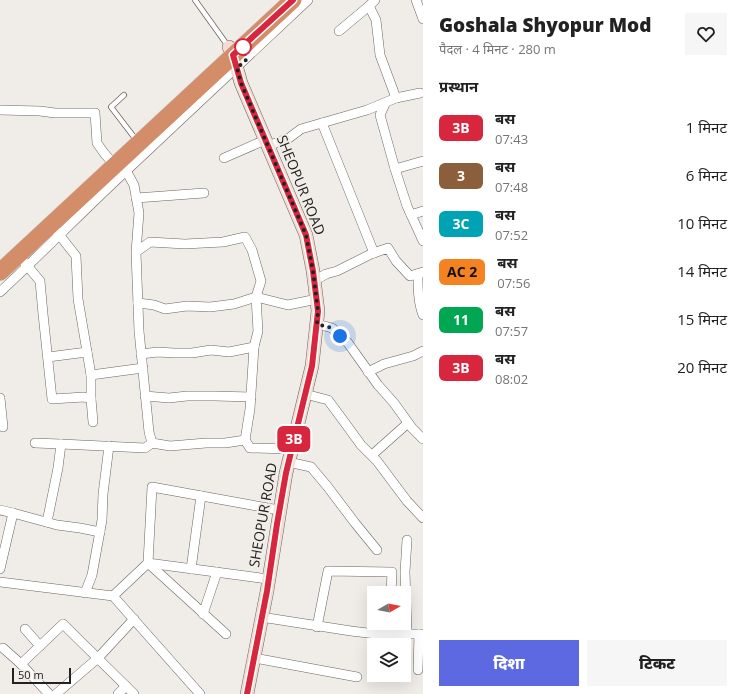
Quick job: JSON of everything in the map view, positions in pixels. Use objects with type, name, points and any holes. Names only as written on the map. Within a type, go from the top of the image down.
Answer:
[{"type":"highway","points":[[0,262],[119,164],[134,137],[233,57],[280,0]]},
{"type":"highway","points":[[0,272],[22,261],[55,230],[119,164],[293,0]]},
{"type":"street","points":[[233,57],[308,0]]},
{"type":"street","points":[[416,0],[423,19]]},
{"type":"street","points":[[339,31],[372,3],[376,20],[380,55],[396,98]]},
{"type":"street","name":"SHEOPUR ROAD","points":[[233,57],[241,83],[306,235],[318,311],[312,366],[288,462],[262,617],[246,694]]},
{"type":"street","points":[[224,158],[267,143],[288,138],[301,129],[367,110],[385,104],[396,98],[420,93]]},
{"type":"street","points":[[385,104],[380,115],[407,206],[423,241]]},
{"type":"street","points":[[0,110],[55,113],[95,113],[97,143],[104,153],[119,164],[134,185],[139,213],[136,252],[139,331],[149,432],[152,443]]},
{"type":"street","points":[[322,123],[374,253]]},
{"type":"street","points":[[395,169],[423,161]]},
{"type":"street","points":[[136,198],[204,193]]},
{"type":"street","points":[[411,215],[423,211]]},
{"type":"street","points":[[55,230],[76,256],[78,299],[91,375],[91,399],[94,422]]},
{"type":"street","points":[[136,252],[150,242],[185,244],[224,242],[245,237],[252,250],[261,282],[256,297],[258,331],[254,347],[250,409],[246,440],[250,448],[292,449]]},
{"type":"street","points":[[314,281],[326,274],[337,271],[388,248],[410,276],[420,273],[418,288],[420,307],[423,315]]},
{"type":"street","points":[[0,292],[22,261],[40,282],[52,399],[84,397],[91,399]]},
{"type":"street","points":[[138,303],[154,305],[164,309],[187,306],[210,307],[234,304],[256,297],[288,305],[317,299]]},
{"type":"street","points":[[317,324],[332,328],[348,343],[378,385],[394,403],[408,423],[423,439]]},
{"type":"street","points":[[141,354],[158,352],[174,354],[211,350],[229,352],[254,347]]},
{"type":"street","points":[[368,372],[384,364],[413,356],[423,351]]},
{"type":"street","points":[[48,357],[87,352]]},
{"type":"street","points":[[91,375],[143,368]]},
{"type":"street","points":[[305,394],[328,400],[357,439],[372,455],[407,501],[423,518]]},
{"type":"street","points":[[146,396],[168,398],[187,396],[251,397]]},
{"type":"street","points":[[0,398],[3,427]]},
{"type":"street","points":[[372,455],[408,423]]},
{"type":"street","points":[[35,443],[145,448],[152,443],[170,446],[225,443],[246,440]]},
{"type":"street","points":[[46,522],[58,468],[61,444]]},
{"type":"street","points":[[85,593],[92,575],[102,520],[102,494],[109,446]]},
{"type":"street","points":[[288,462],[311,467],[377,550]]},
{"type":"street","points":[[113,596],[148,563],[152,487],[279,510]]},
{"type":"street","points":[[191,569],[201,496]]},
{"type":"street","points":[[0,510],[57,525],[100,532]]},
{"type":"street","points":[[0,569],[13,513]]},
{"type":"street","points":[[407,540],[405,572],[407,634]]},
{"type":"street","points":[[148,563],[268,579]]},
{"type":"street","points":[[148,563],[226,634]]},
{"type":"street","points":[[317,626],[328,571],[392,572],[391,586]]},
{"type":"street","points":[[204,614],[217,572]]},
{"type":"street","points":[[0,582],[113,596],[200,694]]},
{"type":"street","points":[[262,617],[358,632],[421,634],[418,670]]},
{"type":"street","points":[[56,694],[98,658],[134,619]]},
{"type":"street","points":[[21,664],[62,624],[134,694]]},
{"type":"street","points":[[25,629],[40,646]]},
{"type":"street","points":[[388,630],[388,634]]},
{"type":"street","points":[[3,648],[21,664],[49,694]]},
{"type":"street","points":[[254,658],[357,677]]},
{"type":"street","points":[[118,694],[126,686]]},
{"type":"lane","points":[[195,0],[233,57]]},
{"type":"lane","points":[[124,95],[111,107],[134,137]]},
{"type":"bus line","name":"3B","points":[[247,694],[267,591],[286,473],[312,366],[318,311],[313,271],[306,235],[241,83],[233,55],[293,0]]},
{"type":"route","points":[[243,47],[247,59],[237,68],[241,83],[306,235],[313,271],[318,311],[317,324],[332,328],[340,336]]}]
